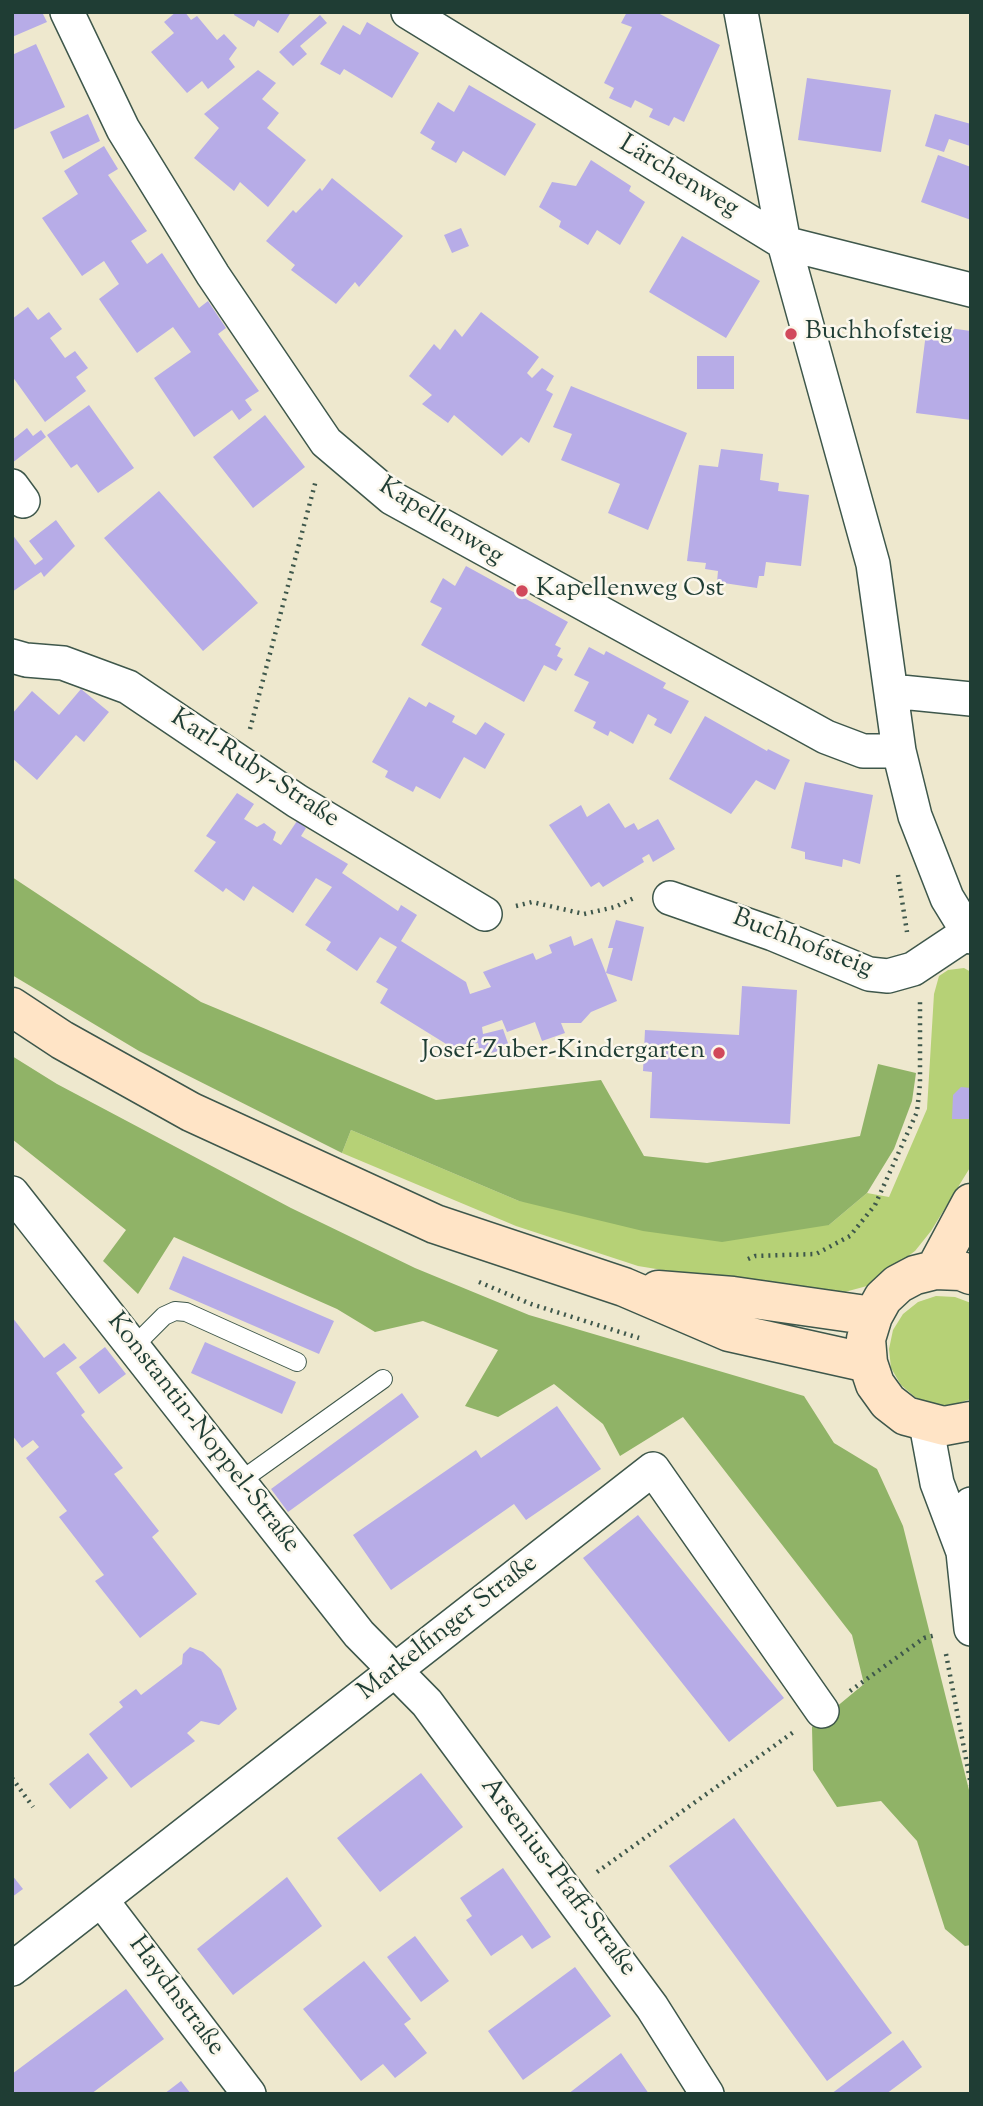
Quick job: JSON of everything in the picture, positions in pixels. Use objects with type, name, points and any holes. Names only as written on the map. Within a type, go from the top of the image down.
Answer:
[{"type":"street","name":"Kapellenweg","points":[[67,12],[130,141],[213,275],[326,442],[391,498],[825,737],[863,751],[899,751]]},
{"type":"street","name":"Lärchenweg","points":[[408,12],[784,243],[971,290]]},
{"type":"street","name":"Buchhofsteig","points":[[670,898],[773,934],[869,974],[888,976],[913,969],[969,935],[947,898],[915,816],[899,751],[873,564],[784,243],[741,12]]},
{"type":"street","name":"Karl-Ruby-Straße","points":[[12,656],[63,663],[128,687],[297,801],[485,914]]},
{"type":"street","points":[[891,691],[971,699]]},
{"type":"street","points":[[12,1007],[62,1040],[191,1112],[435,1224],[624,1287],[729,1332],[867,1363]]},
{"type":"street","name":"Konstantin-Noppel-Straße","points":[[12,1193],[359,1634],[397,1670]]},
{"type":"street","points":[[971,1203],[953,1272],[915,1275],[898,1284],[883,1298],[873,1316],[866,1339],[867,1363],[875,1384],[888,1402],[906,1416],[926,1424],[944,1426],[971,1421]]},
{"type":"street","points":[[624,1287],[733,1296],[873,1316]]},
{"type":"street","points":[[926,1424],[937,1483],[963,1552]]},
{"type":"street","name":"Markelfinger Straße","points":[[12,1969],[653,1469],[822,1711]]},
{"type":"street","points":[[970,1626],[963,1552],[971,1504]]},
{"type":"street","name":"Arsenius-Pfaff-Straße","points":[[397,1670],[427,1703],[569,1893],[652,2007],[707,2094]]},
{"type":"street","name":"Haydnstraße","points":[[102,1901],[249,2094]]},
{"type":"lane","points":[[133,1347],[164,1316],[175,1311],[186,1312],[297,1362]]},
{"type":"lane","points":[[239,1482],[383,1379]]},
{"type":"path","points":[[241,763],[326,442]]},
{"type":"path","points":[[485,914],[532,902],[584,914],[614,907],[647,893],[670,898]]},
{"type":"path","points":[[733,1296],[743,1261],[755,1255],[816,1254],[850,1236],[876,1205],[917,1112],[920,1084],[920,989],[913,969]]},
{"type":"path","points":[[569,1893],[924,1638],[970,1626]]},
{"type":"path","points":[[12,1778],[33,1807]]},
{"type":"green space","points":[[12,877],[201,1002],[436,1100],[601,1080],[644,1156],[707,1163],[860,1136],[878,1064],[916,1073],[912,1101],[894,1149],[867,1193],[829,1225],[722,1242],[643,1231],[519,1201],[351,1130],[342,1153],[139,1051],[12,975]]},
{"type":"green space","points":[[964,968],[971,972],[971,1166],[931,1231],[915,1251],[867,1286],[841,1293],[736,1282],[638,1266],[516,1226],[342,1153],[351,1130],[519,1201],[829,1225],[867,1193],[889,1197],[927,1109],[934,994],[939,976],[948,970]]},
{"type":"green space","points":[[12,1056],[57,1084],[291,1208],[415,1268],[529,1315],[804,1396],[834,1443],[877,1469],[903,1526],[971,1798],[971,1945],[965,1946],[945,1929],[917,1841],[881,1801],[837,1807],[813,1770],[812,1727],[864,1684],[852,1635],[683,1417],[620,1456],[603,1424],[554,1384],[498,1417],[465,1406],[498,1350],[423,1321],[375,1332],[337,1309],[174,1237],[138,1294],[103,1261],[126,1230],[12,1139]]},
{"type":"green space","points":[[936,1296],[955,1297],[971,1303],[971,1399],[952,1405],[933,1405],[915,1397],[901,1385],[891,1368],[889,1349],[893,1330],[903,1314],[918,1302]]},
{"type":"building","points":[[12,12],[42,12],[47,22],[12,37]]},
{"type":"building","points":[[176,12],[185,12],[191,20],[197,16],[217,40],[224,34],[237,48],[229,59],[235,67],[208,89],[202,81],[187,93],[151,52],[174,33],[164,22]]},
{"type":"building","points":[[235,12],[291,12],[278,33],[258,20],[254,27],[234,15]]},
{"type":"building","points":[[627,12],[656,12],[720,45],[684,122],[674,117],[669,126],[649,117],[653,109],[635,100],[631,108],[609,98],[614,88],[604,83],[632,27],[621,23]]},
{"type":"building","points":[[320,15],[327,23],[300,46],[307,54],[293,66],[279,52]]},
{"type":"building","points":[[367,22],[419,53],[392,98],[344,69],[340,75],[320,64],[343,25],[360,35]]},
{"type":"building","points":[[36,44],[65,107],[13,130],[12,55]]},
{"type":"building","points":[[258,70],[276,83],[262,99],[279,113],[267,128],[306,160],[268,207],[240,182],[234,191],[194,158],[219,128],[204,114]]},
{"type":"building","points":[[807,78],[891,90],[881,152],[798,140]]},
{"type":"building","points":[[469,85],[536,124],[505,176],[463,151],[456,163],[431,149],[435,142],[420,133],[438,102],[454,112]]},
{"type":"building","points":[[88,114],[100,141],[63,159],[50,132]]},
{"type":"building","points":[[935,114],[971,124],[970,146],[949,139],[944,152],[925,146]]},
{"type":"building","points":[[104,146],[118,169],[108,175],[147,231],[131,241],[147,264],[162,253],[199,308],[208,301],[226,328],[218,334],[259,391],[245,400],[252,410],[239,420],[232,410],[194,437],[154,378],[191,352],[173,327],[137,353],[99,299],[119,284],[104,261],[82,276],[42,218],[78,194],[64,171]]},
{"type":"building","points":[[938,155],[971,167],[971,220],[921,202]]},
{"type":"building","points":[[591,160],[631,186],[629,191],[645,202],[620,245],[597,230],[588,245],[559,227],[561,221],[539,207],[552,182],[576,186]]},
{"type":"building","points":[[332,178],[403,236],[359,287],[355,282],[336,304],[291,270],[295,265],[266,241],[293,210],[296,213],[320,188],[322,191]]},
{"type":"building","points":[[461,228],[469,246],[452,253],[444,235]]},
{"type":"building","points":[[682,236],[760,281],[726,338],[649,292]]},
{"type":"building","points":[[28,307],[38,320],[49,312],[62,329],[50,338],[65,358],[75,351],[88,368],[76,377],[86,391],[45,422],[12,376],[12,319]]},
{"type":"building","points":[[481,312],[539,357],[527,373],[532,378],[542,368],[554,376],[546,390],[553,394],[529,443],[521,437],[502,456],[454,415],[448,423],[422,404],[432,395],[409,376],[434,344],[440,350],[455,329],[462,337]]},
{"type":"building","points":[[927,325],[971,331],[971,420],[916,413]]},
{"type":"building","points":[[697,356],[734,356],[734,389],[697,389]]},
{"type":"building","points":[[571,386],[687,433],[648,530],[608,513],[620,484],[561,460],[572,434],[553,427]]},
{"type":"building","points":[[89,405],[134,468],[98,493],[77,464],[71,468],[47,435]]},
{"type":"building","points":[[265,415],[305,467],[253,508],[213,457]]},
{"type":"building","points":[[27,428],[33,436],[41,430],[46,437],[12,463],[12,440]]},
{"type":"building","points":[[721,449],[763,454],[760,480],[779,483],[778,491],[809,495],[801,566],[766,562],[764,576],[759,576],[757,588],[717,582],[718,571],[705,569],[706,563],[687,561],[699,465],[718,467]]},
{"type":"building","points":[[159,491],[258,603],[203,651],[104,538]]},
{"type":"building","points":[[56,520],[75,546],[44,577],[41,572],[12,592],[12,534],[35,565],[43,559],[29,541]]},
{"type":"building","points":[[466,566],[568,622],[555,645],[561,648],[557,656],[563,659],[556,671],[544,665],[524,702],[421,645],[442,608],[430,602],[443,578],[455,586]]},
{"type":"building","points":[[589,647],[604,655],[606,651],[666,683],[663,688],[689,701],[671,734],[654,725],[657,719],[648,714],[633,744],[610,731],[608,736],[593,728],[596,722],[574,711],[589,682],[574,675]]},
{"type":"building","points":[[81,689],[109,712],[84,742],[76,735],[37,780],[12,758],[12,714],[32,691],[59,715]]},
{"type":"building","points":[[409,697],[426,707],[429,702],[455,716],[452,722],[476,735],[485,722],[505,734],[485,769],[464,757],[440,799],[416,786],[413,792],[385,777],[388,771],[372,762]]},
{"type":"building","points":[[705,716],[767,751],[768,749],[790,760],[775,790],[756,780],[731,814],[669,779]]},
{"type":"building","points":[[805,782],[873,795],[860,864],[843,859],[842,867],[805,859],[805,852],[791,848]]},
{"type":"building","points":[[237,793],[254,804],[244,819],[257,827],[264,823],[276,832],[273,840],[281,845],[297,821],[306,828],[301,836],[348,864],[342,873],[398,911],[401,905],[417,915],[401,941],[466,982],[470,994],[491,987],[483,972],[533,953],[536,960],[552,953],[549,945],[571,936],[574,946],[592,938],[617,1001],[591,1012],[581,1023],[561,1023],[565,1033],[542,1041],[535,1022],[507,1032],[502,1020],[482,1027],[483,1034],[503,1029],[510,1049],[480,1055],[478,1043],[451,1047],[380,1003],[388,989],[376,982],[397,947],[380,937],[357,971],[326,950],[331,942],[305,925],[332,887],[316,878],[293,913],[253,886],[244,901],[226,888],[223,892],[194,871],[216,842],[206,836]]},
{"type":"building","points":[[609,803],[625,828],[634,823],[638,830],[658,819],[675,849],[653,862],[649,854],[642,858],[644,862],[603,887],[599,882],[591,887],[549,825],[581,805],[587,817]]},
{"type":"building","points":[[616,920],[644,927],[632,981],[606,973],[613,948],[608,948]]},
{"type":"building","name":"Josef-Zuber-Kindergarten","points":[[742,986],[797,990],[790,1124],[650,1118],[652,1072],[643,1071],[645,1030],[739,1035]]},
{"type":"building","points":[[961,1087],[971,1088],[971,1119],[952,1119],[953,1095]]},
{"type":"building","points":[[183,1256],[334,1321],[319,1354],[169,1289]]},
{"type":"building","points":[[12,1317],[44,1358],[64,1343],[77,1358],[56,1373],[85,1412],[81,1415],[123,1468],[114,1474],[159,1531],[152,1537],[197,1594],[140,1638],[95,1581],[104,1575],[59,1517],[67,1511],[26,1458],[39,1447],[33,1440],[22,1448],[12,1435]]},
{"type":"building","points":[[205,1342],[296,1382],[282,1414],[191,1373]]},
{"type":"building","points":[[105,1347],[126,1374],[99,1394],[79,1367]]},
{"type":"building","points":[[402,1393],[419,1417],[288,1512],[271,1489]]},
{"type":"building","points":[[557,1406],[601,1469],[526,1520],[514,1504],[391,1590],[353,1535],[476,1450],[481,1458]]},
{"type":"building","points":[[638,1515],[784,1698],[729,1742],[583,1558]]},
{"type":"building","points":[[190,1647],[203,1652],[221,1669],[237,1709],[219,1725],[201,1721],[187,1733],[195,1741],[131,1788],[89,1734],[123,1707],[119,1702],[136,1689],[141,1695],[182,1664],[183,1654]]},
{"type":"building","points":[[88,1753],[108,1778],[70,1809],[49,1784]]},
{"type":"building","points":[[421,1773],[463,1827],[380,1892],[337,1838]]},
{"type":"building","points":[[734,1818],[892,2033],[827,2081],[669,1866]]},
{"type":"building","points":[[503,1868],[551,1937],[532,1949],[522,1935],[491,1956],[466,1920],[472,1916],[460,1898]]},
{"type":"building","points":[[12,1875],[23,1889],[12,1897]]},
{"type":"building","points":[[287,1877],[322,1926],[233,1995],[197,1949]]},
{"type":"building","points":[[415,1936],[449,1981],[421,2002],[387,1957]]},
{"type":"building","points":[[364,1961],[411,2019],[404,2024],[427,2053],[395,2078],[383,2064],[361,2081],[303,2009]]},
{"type":"building","points":[[575,1967],[611,2016],[523,2080],[488,2031]]},
{"type":"building","points":[[126,1989],[164,2039],[91,2094],[12,2094],[12,2074]]},
{"type":"building","points":[[903,2040],[922,2067],[886,2094],[831,2094]]},
{"type":"building","points":[[621,2053],[649,2094],[568,2094]]},
{"type":"building","points":[[181,2081],[191,2094],[164,2094]]},
{"type":"place","name":"Buchhofsteig","points":[[791,334]]},
{"type":"place","name":"Kapellenweg Ost","points":[[522,591]]},
{"type":"place","name":"Josef-Zuber-Kindergarten","points":[[719,1053]]}]
